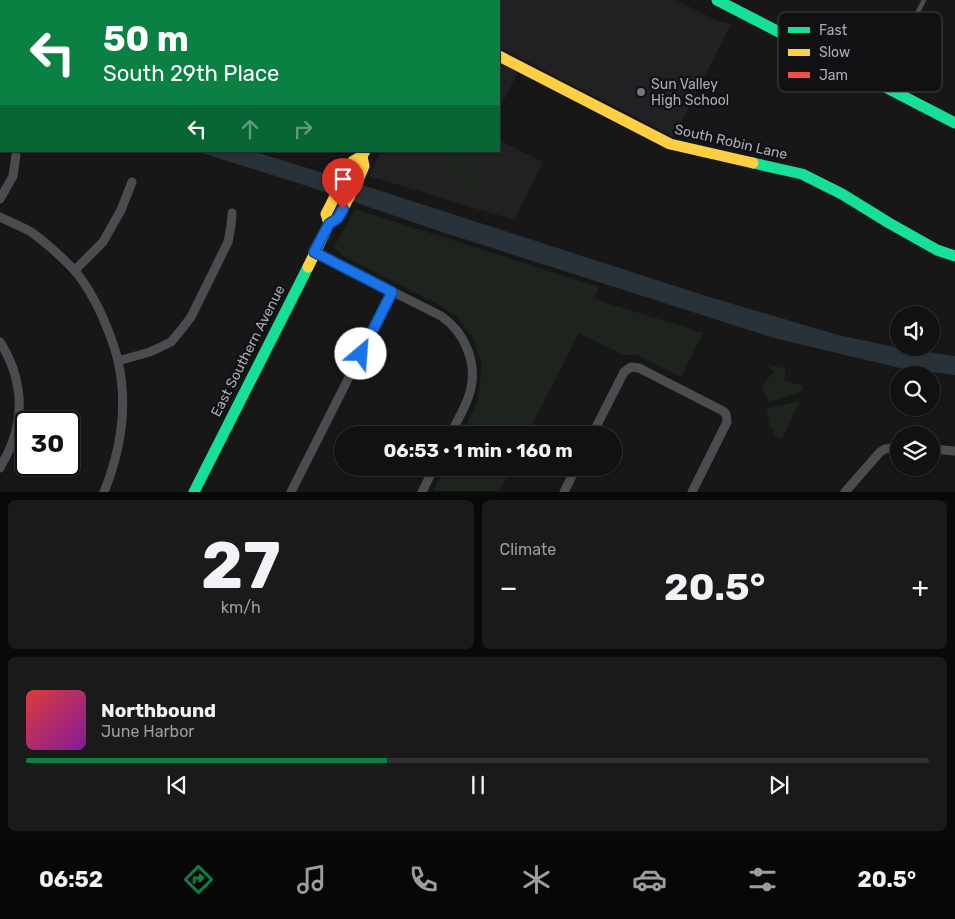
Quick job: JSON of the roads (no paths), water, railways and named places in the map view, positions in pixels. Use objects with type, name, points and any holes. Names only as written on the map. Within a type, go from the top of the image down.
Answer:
[{"type":"main road","points":[[717,0],[778,32]]},
{"type":"main road","name":"South Robin Lane","points":[[500,57],[670,144],[802,174],[842,194],[937,250],[955,256]]},
{"type":"main road","points":[[895,92],[955,123]]},
{"type":"main road","name":"East Southern Avenue","points":[[329,224],[326,214],[353,161],[363,154]]},
{"type":"main road","name":"East Southern Avenue","points":[[194,492],[314,252],[329,224],[338,218],[357,182],[364,166],[363,154]]},
{"type":"street","points":[[0,199],[13,176],[16,155]]},
{"type":"street","points":[[75,270],[103,242],[122,210],[132,182]]},
{"type":"street","points":[[118,361],[150,352],[171,342],[181,330],[191,317],[228,242],[232,213]]},
{"type":"street","points":[[0,217],[31,232],[75,270],[97,304],[109,333],[118,361],[123,395],[123,415],[115,460],[104,492]]},
{"type":"street","points":[[314,252],[441,316],[453,325],[462,337],[473,370],[470,393],[454,426]]},
{"type":"street","points":[[291,492],[392,292]]},
{"type":"street","points":[[0,342],[12,366],[19,390],[19,418],[12,444],[0,468]]},
{"type":"street","points":[[171,342],[178,350]]},
{"type":"street","points":[[597,426],[624,372],[631,367],[639,368],[723,411],[727,418],[725,427],[692,492]]},
{"type":"street","points":[[845,492],[875,457],[885,449],[890,448]]},
{"type":"street","points":[[940,450],[955,451]]},
{"type":"street","points":[[422,492],[430,476]]},
{"type":"street","points":[[564,492],[572,476]]},
{"type":"lane","points":[[918,12],[924,0]]},
{"type":"place","name":"Sun Valley High School","points":[[641,92]]}]
